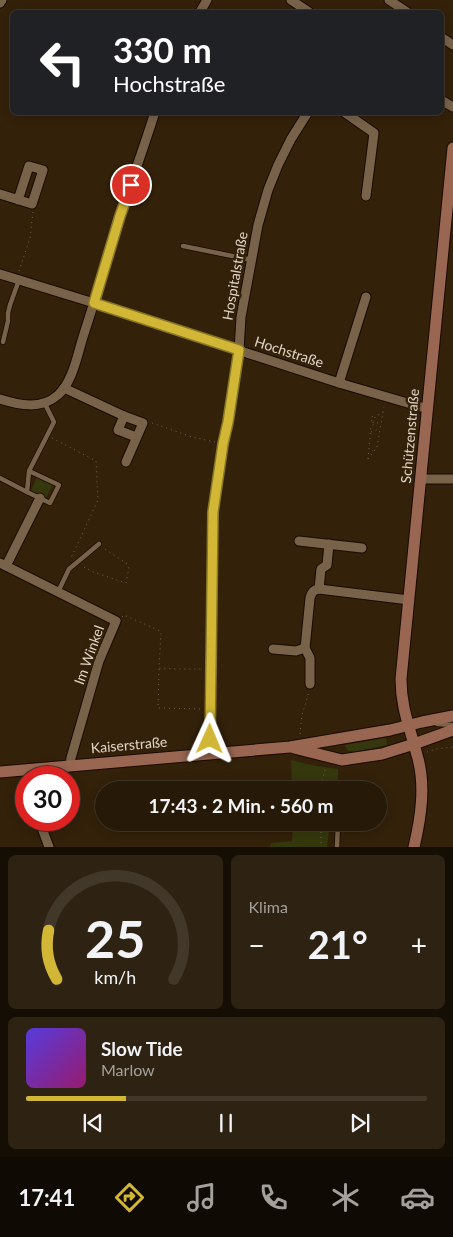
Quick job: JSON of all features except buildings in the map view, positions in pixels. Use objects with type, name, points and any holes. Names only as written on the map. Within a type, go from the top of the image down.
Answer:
[{"type":"main road","name":"Schützenstraße","points":[[414,847],[420,823],[422,794],[420,768],[418,755],[404,713],[401,683],[435,324],[451,195],[453,148]]},
{"type":"main road","name":"Kaiserstraße","points":[[65,766],[290,747],[390,730],[453,716]]},
{"type":"main road","name":"Kaiserstraße","points":[[290,747],[342,760],[382,754],[453,730]]},
{"type":"main road","name":"Kaiserstraße","points":[[0,772],[15,773]]},
{"type":"street","points":[[291,0],[306,10]]},
{"type":"street","points":[[389,0],[404,10]]},
{"type":"street","points":[[0,399],[25,405],[38,404],[50,401],[64,388],[72,372],[120,216],[154,115]]},
{"type":"street","name":"Hospitalstraße","points":[[209,754],[213,512],[239,350],[241,317],[258,225],[268,190],[291,139],[306,115]]},
{"type":"street","points":[[348,115],[374,133],[366,196]]},
{"type":"street","points":[[0,194],[18,200],[32,204],[43,170],[29,166],[18,200]]},
{"type":"street","name":"Hochstraße","points":[[0,274],[339,383],[428,409]]},
{"type":"street","points":[[339,383],[366,297]]},
{"type":"street","points":[[64,388],[143,423],[126,462]]},
{"type":"street","points":[[124,416],[118,430],[136,437]]},
{"type":"street","points":[[421,480],[453,479]]},
{"type":"street","points":[[2,565],[40,498]]},
{"type":"street","points":[[299,541],[362,548]]},
{"type":"street","points":[[319,589],[321,569],[327,565],[330,544]]},
{"type":"street","name":"Im Winkel","points":[[2,565],[116,621],[99,661],[70,758],[70,765]]},
{"type":"street","points":[[310,688],[310,658],[304,648],[310,598],[314,590],[319,589],[409,600]]},
{"type":"street","points":[[273,649],[296,651],[304,648]]},
{"type":"street","points":[[44,831],[49,847]]},
{"type":"lane","points":[[183,246],[252,260]]},
{"type":"lane","points":[[3,342],[8,313],[18,280]]},
{"type":"lane","points":[[27,492],[29,471],[54,422],[44,402]]},
{"type":"lane","points":[[0,478],[50,503],[59,485],[29,471]]},
{"type":"lane","points":[[58,592],[69,570],[99,544]]},
{"type":"lane","name":"Kaiserstraße","points":[[422,722],[453,725]]},
{"type":"lane","points":[[337,847],[338,831]]},
{"type":"path","points":[[18,280],[30,238],[32,204]]},
{"type":"path","points":[[382,421],[371,426],[368,460],[377,447],[380,428],[382,421],[386,397]]},
{"type":"path","points":[[372,416],[371,423],[373,423],[375,417],[383,412]]},
{"type":"path","points":[[143,423],[153,424],[192,437],[223,444]]},
{"type":"path","points":[[371,433],[380,428]]},
{"type":"path","points":[[47,435],[96,461],[98,500],[70,559]]},
{"type":"path","points":[[76,563],[93,572],[126,583],[129,568],[126,563],[99,544]]},
{"type":"path","points":[[116,621],[124,615],[161,632],[158,708],[210,709]]},
{"type":"path","points":[[159,668],[211,669]]},
{"type":"path","points":[[302,745],[300,722],[310,688]]},
{"type":"path","points":[[322,781],[326,766]]},
{"type":"path","points":[[321,831],[321,847]]},
{"type":"green space","points":[[37,477],[53,485],[46,498],[31,491]]},
{"type":"green space","points":[[386,738],[387,745],[353,752],[347,750],[345,745]]},
{"type":"green space","points":[[291,760],[338,769],[338,781],[292,781]]},
{"type":"green space","points":[[293,831],[329,831],[327,847],[270,847],[271,843],[292,841]]},
{"type":"route","points":[[131,185],[94,303],[239,350],[213,512],[210,739]]}]
